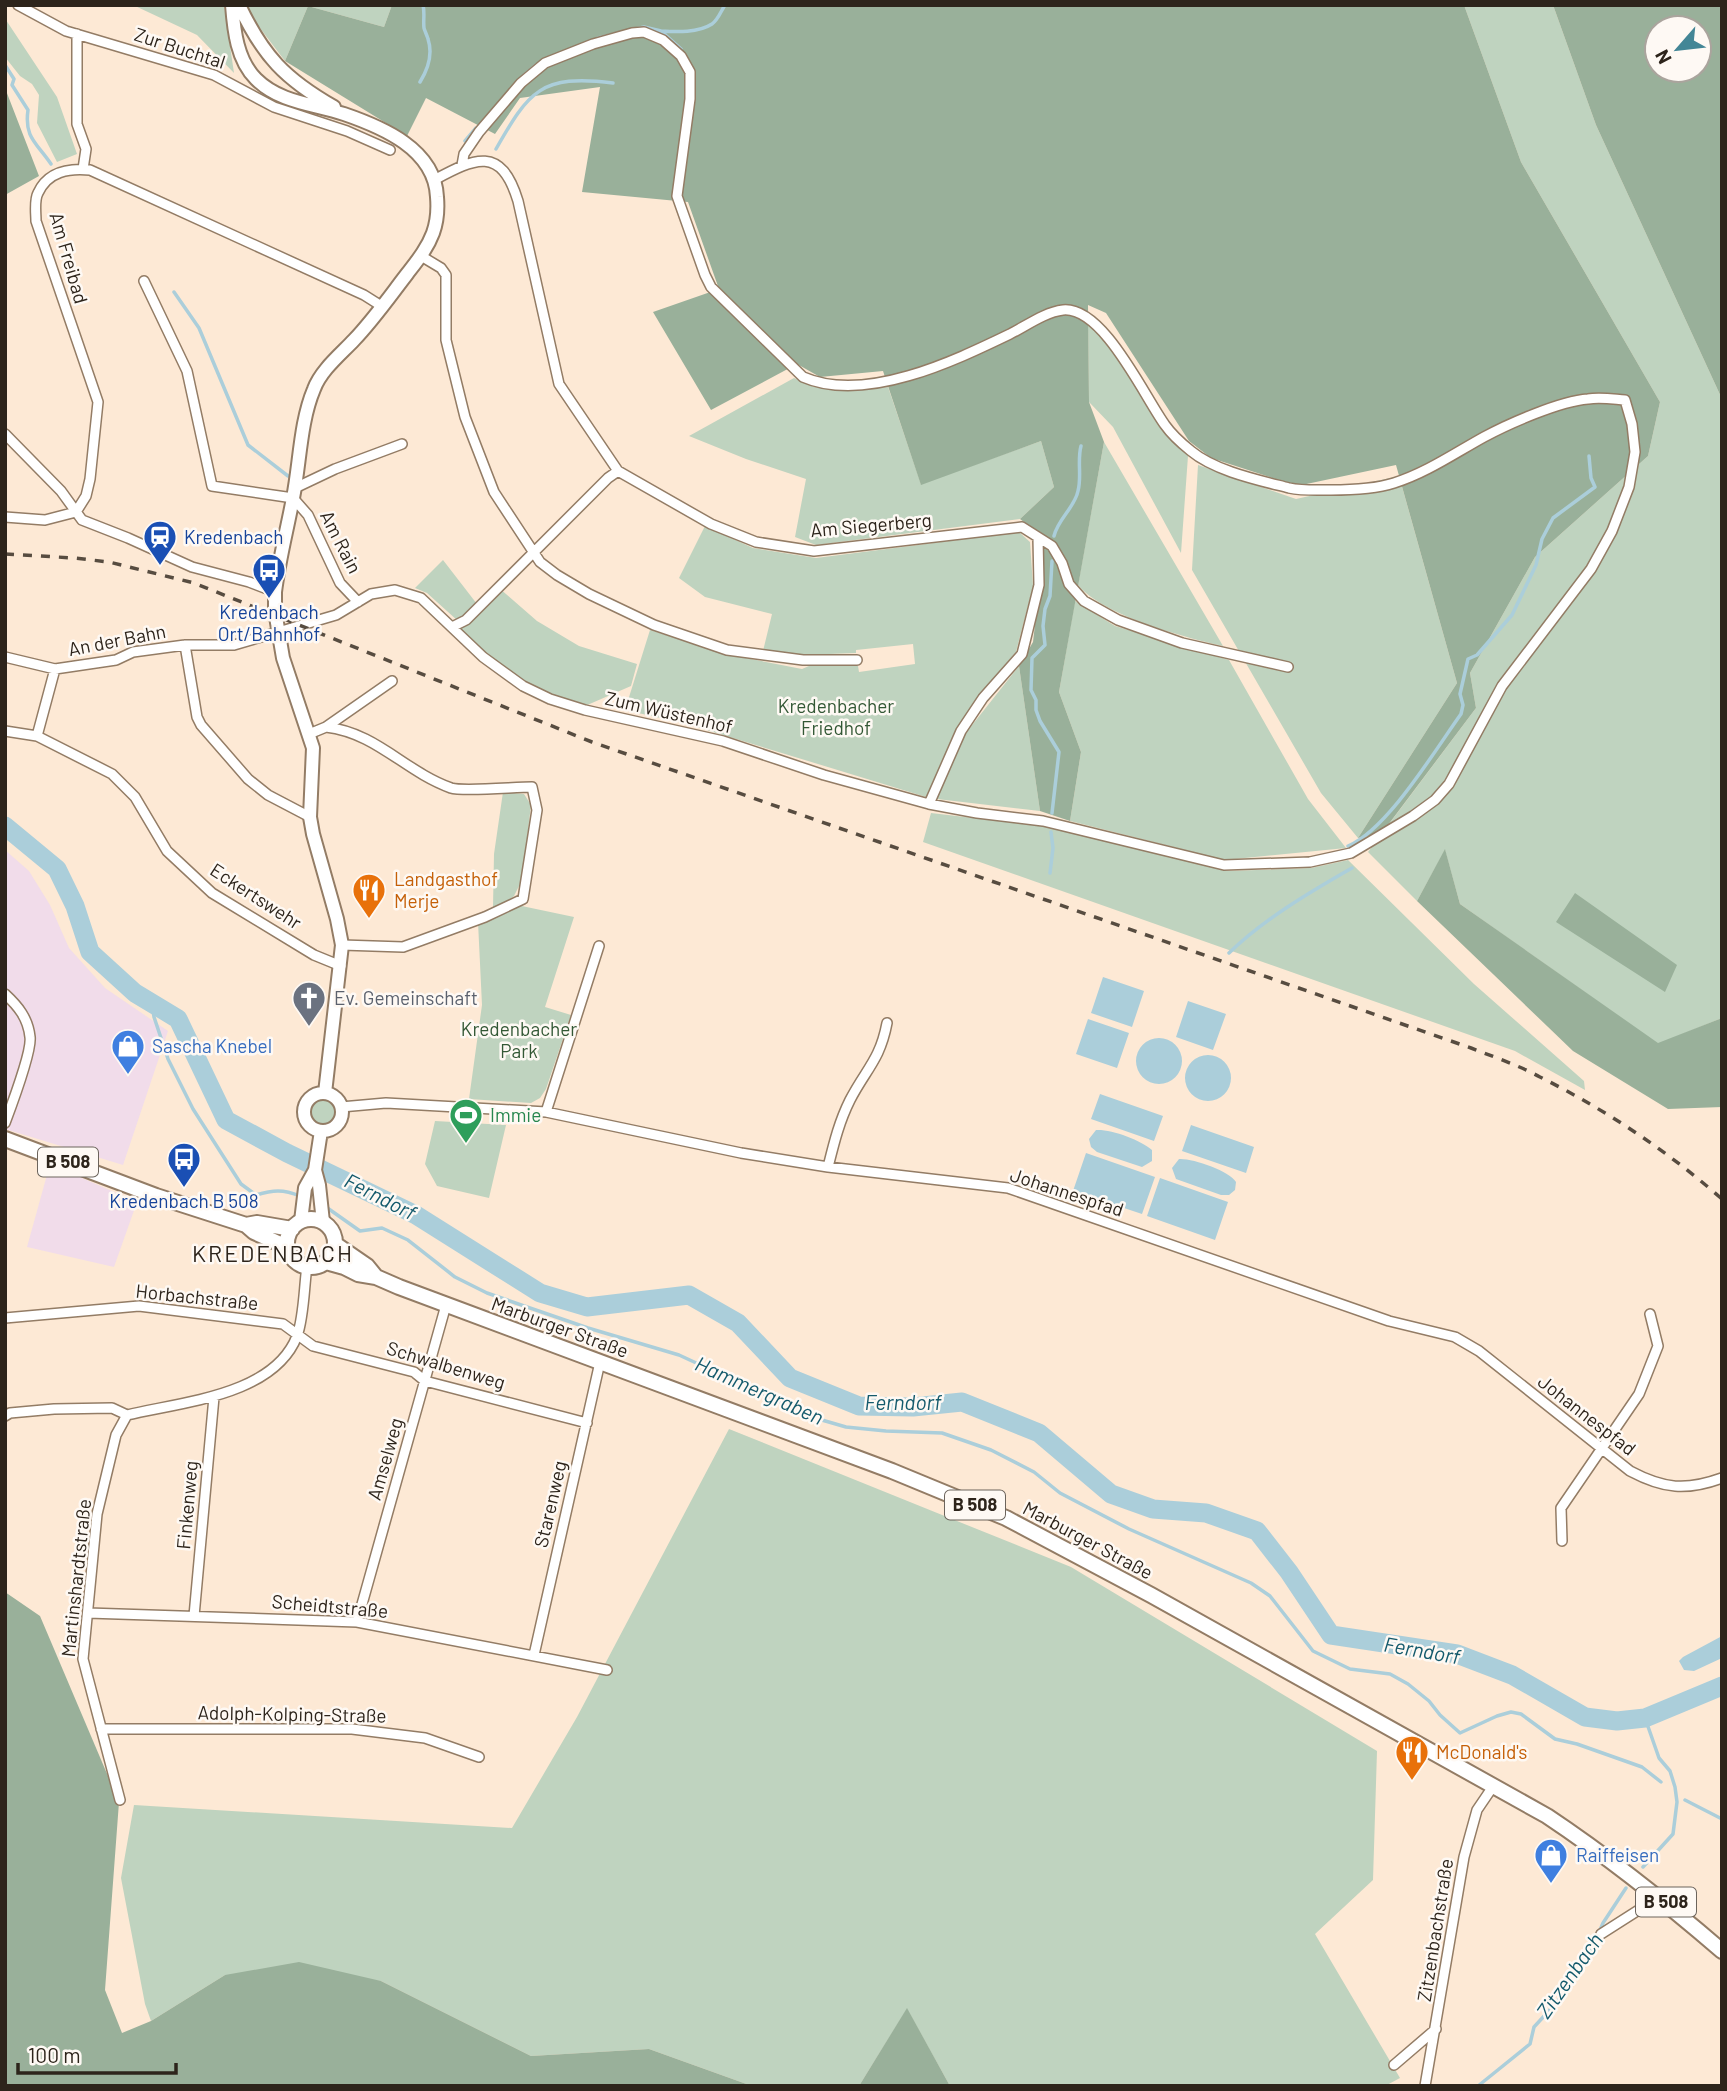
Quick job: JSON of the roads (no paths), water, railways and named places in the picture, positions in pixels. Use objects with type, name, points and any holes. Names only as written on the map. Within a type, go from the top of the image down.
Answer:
[{"type":"main road","points":[[232,5],[234,34],[244,62],[256,79],[278,94],[302,104],[342,113],[385,130],[410,146],[427,165],[438,194],[437,217],[421,256],[383,307],[314,387],[280,554],[275,592],[277,632],[289,680],[309,734],[313,763],[310,817],[313,834],[342,945],[325,1093]]},
{"type":"main road","points":[[239,5],[260,44],[276,65],[293,81],[342,113]]},
{"type":"main road","points":[[325,1093],[335,1098],[341,1107],[342,1115],[337,1125],[321,1131],[308,1124],[304,1110],[312,1097],[325,1093]]},
{"type":"main road","points":[[287,1247],[296,1225],[305,1188],[315,1170],[321,1131]]},
{"type":"main road","name":"B 508","points":[[5,1139],[156,1196],[246,1225],[254,1232],[287,1247],[295,1261],[307,1266]]},
{"type":"main road","points":[[315,1170],[323,1222]]},
{"type":"main road","name":"B 508","points":[[246,1225],[296,1225],[316,1219],[323,1222],[333,1233],[335,1244]]},
{"type":"main road","points":[[307,1266],[318,1266],[326,1262],[335,1244]]},
{"type":"main road","name":"Marburger Straße","points":[[335,1244],[367,1266],[376,1277]]},
{"type":"main road","name":"Marburger Straße","points":[[326,1262],[358,1274],[376,1277],[892,1471],[1006,1518],[1494,1785],[1607,1856],[1722,1951]]},
{"type":"street","name":"Zur Buchtal","points":[[18,5],[66,31],[214,75],[274,107],[330,125],[390,150]]},
{"type":"street","name":"Zum Wüstenhof","points":[[277,632],[336,615],[371,594],[395,590],[421,598],[483,657],[523,686],[550,699],[585,710],[723,741],[824,775],[929,804],[1043,821],[1224,865],[1310,862],[1351,853],[1435,800],[1449,783],[1502,686],[1591,569],[1612,531],[1629,487],[1635,452],[1632,424],[1625,400],[1584,399],[1548,410],[1487,435],[1429,468],[1392,483],[1347,490],[1292,489],[1210,464],[1174,437],[1108,339],[1088,318],[1075,311],[1061,310],[971,352],[911,376],[866,384],[815,382],[796,372],[710,287],[677,196],[690,99],[690,72],[681,55],[663,40],[644,32],[616,37],[574,51],[532,72],[479,132],[464,154],[462,165]]},
{"type":"street","points":[[77,34],[77,124],[86,149],[83,169],[364,295],[383,307]]},
{"type":"street","points":[[330,125],[342,113]]},
{"type":"street","name":"Am Siegerberg","points":[[434,180],[462,165],[487,161],[502,168],[512,181],[559,384],[618,471],[710,524],[756,542],[814,551],[1022,527],[1038,538]]},
{"type":"street","name":"Am Freibad","points":[[76,512],[86,496],[90,479],[98,402],[36,221],[36,195],[50,177],[71,168],[83,169]]},
{"type":"street","points":[[421,256],[441,268],[446,275],[446,340],[465,417],[494,492],[533,553],[556,575],[654,625],[727,650],[803,660],[858,660]]},
{"type":"street","points":[[144,281],[187,372],[212,486],[294,493],[402,444]]},
{"type":"street","points":[[5,434],[61,491],[82,520],[192,567],[275,592]]},
{"type":"street","points":[[452,626],[466,620],[618,471]]},
{"type":"street","name":"Am Rain","points":[[294,493],[308,515],[340,583],[358,602]]},
{"type":"street","points":[[5,517],[45,520],[76,512]]},
{"type":"street","points":[[929,804],[961,731],[983,698],[1022,654],[1039,585],[1038,538]]},
{"type":"street","points":[[1038,538],[1052,546],[1069,584],[1084,601],[1118,620],[1182,643],[1288,667]]},
{"type":"street","name":"An der Bahn","points":[[5,657],[55,669],[116,660],[133,652],[185,645],[234,645],[277,632]]},
{"type":"street","points":[[185,645],[197,717],[201,724],[248,779],[268,795],[310,817]]},
{"type":"street","points":[[37,737],[55,669]]},
{"type":"street","points":[[309,734],[326,727],[392,681]]},
{"type":"street","points":[[326,727],[346,729],[453,789],[532,787],[537,810],[523,899],[472,922],[403,947],[342,945]]},
{"type":"street","name":"Eckertswehr","points":[[5,731],[37,737],[112,774],[135,797],[167,851],[212,893],[314,955],[341,966]]},
{"type":"street","points":[[546,1112],[599,946]]},
{"type":"street","points":[[5,994],[18,1006],[26,1019],[31,1039],[5,1123]]},
{"type":"street","points":[[828,1167],[838,1125],[883,1046],[887,1023]]},
{"type":"street","name":"Johannespfad","points":[[341,1107],[386,1103],[546,1112],[741,1153],[828,1167],[1008,1188],[1389,1321],[1455,1336],[1630,1471],[1651,1482],[1678,1488],[1701,1486],[1722,1478]]},
{"type":"street","points":[[5,1416],[10,1413],[54,1409],[101,1408],[112,1408],[127,1415],[214,1397],[250,1381],[276,1366],[288,1354],[298,1334],[307,1266]]},
{"type":"street","name":"Amselweg","points":[[356,1622],[446,1305]]},
{"type":"street","name":"Horbachstraße","points":[[5,1318],[139,1306],[283,1324],[298,1334]]},
{"type":"street","points":[[1562,1541],[1561,1508],[1639,1394],[1658,1346],[1650,1314]]},
{"type":"street","name":"Schwalbenweg","points":[[298,1334],[313,1346],[414,1372],[425,1381],[587,1423]]},
{"type":"street","name":"Starenweg","points":[[534,1655],[600,1362]]},
{"type":"street","name":"Finkenweg","points":[[194,1616],[214,1397]]},
{"type":"street","name":"Martinshardtstraße","points":[[120,1800],[83,1659],[97,1514],[116,1436],[127,1415]]},
{"type":"street","name":"Scheidtstraße","points":[[88,1613],[356,1622],[607,1670]]},
{"type":"street","name":"Adolph-Kolping-Straße","points":[[101,1729],[352,1729],[425,1738],[479,1757]]},
{"type":"street","name":"Zitzenbachstraße","points":[[1425,2086],[1464,1857],[1477,1810],[1494,1785]]},
{"type":"street","points":[[1601,1934],[1659,1897]]},
{"type":"street","points":[[1394,2065],[1436,2029]]},
{"type":"water","points":[[1103,977],[1144,991],[1132,1027],[1091,1013]]},
{"type":"water","points":[[1188,1001],[1226,1014],[1213,1050],[1176,1037]]},
{"type":"water","points":[[1088,1019],[1129,1033],[1117,1068],[1076,1054]]},
{"type":"water","points":[[1159,1038],[1175,1045],[1182,1061],[1175,1077],[1159,1084],[1143,1077],[1136,1061],[1143,1045]]},
{"type":"water","points":[[1208,1055],[1224,1062],[1231,1078],[1224,1094],[1208,1101],[1192,1094],[1185,1078],[1192,1062]]},
{"type":"water","points":[[1100,1094],[1163,1116],[1154,1141],[1091,1119]]},
{"type":"water","points":[[1191,1125],[1254,1147],[1246,1173],[1182,1151]]},
{"type":"water","points":[[1096,1130],[1117,1133],[1141,1143],[1152,1150],[1152,1161],[1142,1167],[1097,1152],[1091,1147],[1089,1139]]},
{"type":"water","points":[[1086,1153],[1155,1177],[1142,1214],[1073,1191]]},
{"type":"water","points":[[1179,1159],[1219,1170],[1236,1182],[1235,1190],[1229,1195],[1221,1195],[1176,1179],[1172,1168]]},
{"type":"water","points":[[1160,1178],[1228,1202],[1215,1240],[1147,1216]]},
{"type":"water","points":[[1722,1636],[1722,1658],[1694,1671],[1684,1670],[1679,1661],[1683,1657]]},
{"type":"waterway","points":[[420,82],[430,56],[424,28],[423,5]]},
{"type":"waterway","points":[[661,31],[687,31],[706,27],[716,20],[725,5]]},
{"type":"waterway","points":[[598,38],[644,27],[661,31],[681,49]]},
{"type":"waterway","points":[[5,65],[14,79],[12,85],[28,110],[30,134],[51,164]]},
{"type":"waterway","points":[[523,76],[536,65]]},
{"type":"waterway","points":[[496,149],[518,113],[540,91],[569,81],[613,83]]},
{"type":"waterway","points":[[465,141],[476,128]]},
{"type":"waterway","points":[[174,292],[199,328],[248,445],[288,476]]},
{"type":"waterway","points":[[1054,536],[1076,497],[1081,446]]},
{"type":"waterway","points":[[1348,846],[1363,837],[1394,806],[1461,714],[1463,705],[1460,694],[1468,659],[1477,655],[1512,615],[1536,565],[1542,539],[1553,518],[1595,487],[1591,478],[1589,456]]},
{"type":"waterway","points":[[1052,561],[1050,596],[1043,626],[1045,645],[1032,658],[1031,690],[1040,721],[1059,752],[1052,813]]},
{"type":"waterway","name":"Ferndorf","points":[[5,826],[57,869],[75,906],[90,952],[135,993],[178,1019],[226,1120],[287,1153],[416,1215],[540,1293],[587,1307],[689,1295],[738,1323],[790,1378],[859,1406],[913,1407],[962,1402],[1039,1433],[1111,1494],[1153,1509],[1206,1513],[1257,1531],[1289,1572],[1331,1635],[1457,1654],[1512,1675],[1585,1717],[1617,1721],[1645,1718],[1722,1686]]},
{"type":"waterway","points":[[1050,873],[1053,848],[1051,832]]},
{"type":"waterway","points":[[1229,953],[1272,917],[1352,868]]},
{"type":"waterway","name":"Hammergraben","points":[[152,1003],[168,1059],[193,1109],[241,1184],[256,1195],[278,1191],[300,1196]]},
{"type":"waterway","name":"Hammergraben","points":[[326,1207],[360,1231],[382,1228],[408,1240],[455,1277],[487,1293],[588,1328],[679,1355],[815,1418],[846,1427],[942,1433],[991,1450],[1034,1472],[1060,1493],[1129,1529],[1251,1583],[1270,1596],[1313,1651],[1350,1669],[1390,1674],[1408,1684],[1460,1733],[1497,1716],[1511,1712],[1521,1714],[1555,1739],[1642,1767],[1661,1782]]},
{"type":"waterway","name":"Zitzenbach","points":[[1643,1867],[1673,1834],[1677,1802],[1670,1771],[1659,1758],[1645,1718]]},
{"type":"waterway","name":"Hammergraben","points":[[1685,1800],[1722,1819]]},
{"type":"waterway","name":"Zitzenbach","points":[[1478,2086],[1530,2044],[1534,2027],[1557,2002],[1592,1949],[1603,1923],[1626,1888]]},
{"type":"railway","points":[[5,554],[109,562],[194,583],[592,742],[1471,1048],[1523,1069],[1588,1103],[1635,1132],[1722,1199]]},
{"type":"place","name":"Kredenbach","points":[[160,567]]},
{"type":"place","name":"Kredenbach Ort/Bahnhof","points":[[269,600]]},
{"type":"place","name":"Landgasthof Merje","points":[[369,920]]},
{"type":"place","name":"Ev. Gemeinschaft","points":[[309,1028]]},
{"type":"place","name":"Sascha Knebel","points":[[128,1076]]},
{"type":"place","name":"Immie","points":[[466,1145]]},
{"type":"place","name":"Kredenbach B 508","points":[[184,1189]]},
{"type":"place","name":"McDonald's","points":[[1412,1782]]},
{"type":"place","name":"Raiffeisen","points":[[1551,1885]]},
{"type":"district","name":"KREDENBACH","points":[[273,1254]]},
{"type":"park label","name":"Kredenbacher Friedhof","points":[[836,717]]},
{"type":"park label","name":"Kredenbacher Park","points":[[519,1040]]}]
